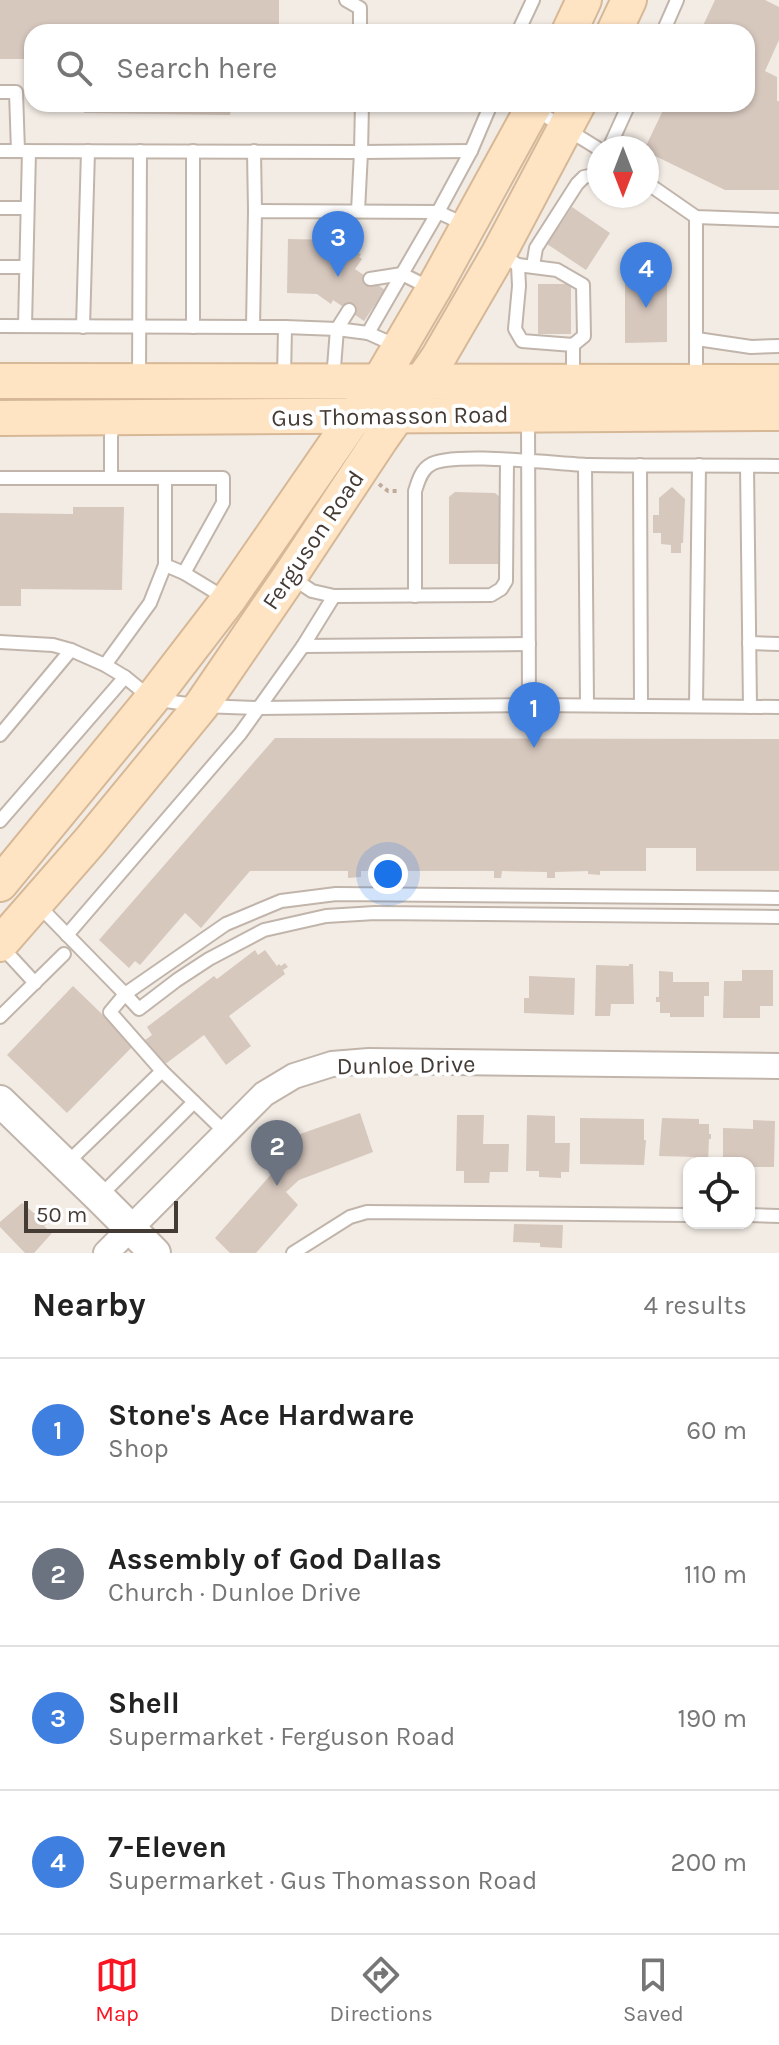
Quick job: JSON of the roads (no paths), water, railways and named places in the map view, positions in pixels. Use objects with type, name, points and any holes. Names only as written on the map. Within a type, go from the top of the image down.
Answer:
[{"type":"main road","points":[[573,24],[584,0]]},
{"type":"main road","points":[[618,24],[629,0]]},
{"type":"main road","name":"Ferguson Road","points":[[1,880],[152,699],[228,600],[379,382],[433,290],[453,219],[525,112]]},
{"type":"main road","name":"Ferguson Road","points":[[0,945],[201,706],[380,440],[508,259],[572,116]]},
{"type":"main road","name":"Gus Thomasson Road","points":[[0,381],[779,382]]},
{"type":"main road","points":[[115,418],[139,381]]},
{"type":"main road","name":"Gus Thomasson Road","points":[[0,418],[779,413]]},
{"type":"street","name":"Dunloe Drive","points":[[106,1253],[264,1094],[294,1076],[332,1064],[369,1061],[779,1066]]},
{"type":"street","points":[[0,1101],[155,1253]]},
{"type":"lane","points":[[346,0],[360,8],[360,24]]},
{"type":"lane","points":[[522,24],[533,0]]},
{"type":"lane","points":[[666,24],[677,0]]},
{"type":"lane","points":[[0,92],[16,92],[24,151],[27,208],[25,326]]},
{"type":"lane","points":[[358,211],[362,112]]},
{"type":"lane","points":[[368,333],[402,274],[453,219],[471,151],[488,112]]},
{"type":"lane","points":[[614,136],[625,112]]},
{"type":"lane","points":[[572,116],[588,136]]},
{"type":"lane","points":[[0,151],[471,151]]},
{"type":"lane","points":[[83,327],[88,151]]},
{"type":"lane","points":[[139,381],[140,151]]},
{"type":"lane","points":[[193,151],[193,327]]},
{"type":"lane","points":[[253,327],[254,151]]},
{"type":"lane","points":[[533,266],[536,248],[577,184],[587,176]]},
{"type":"lane","points":[[659,191],[696,217],[779,220]]},
{"type":"lane","points":[[0,208],[27,208]]},
{"type":"lane","points":[[255,211],[358,211],[453,219]]},
{"type":"lane","points":[[696,217],[696,382]]},
{"type":"lane","points":[[508,259],[557,270],[583,285],[584,336],[573,345],[522,341],[515,329],[519,286],[508,259]]},
{"type":"lane","points":[[0,267],[26,267]]},
{"type":"lane","points":[[370,279],[402,274],[433,290]]},
{"type":"lane","points":[[333,381],[337,329],[349,310]]},
{"type":"lane","points":[[0,326],[337,329],[368,333],[400,347]]},
{"type":"lane","points":[[284,381],[285,327]]},
{"type":"lane","points":[[697,339],[751,347],[779,346]]},
{"type":"lane","points":[[573,345],[574,383]]},
{"type":"lane","points":[[528,414],[529,705]]},
{"type":"lane","points":[[111,478],[111,436],[115,418]]},
{"type":"lane","points":[[415,596],[415,491],[419,477],[430,464],[449,459],[585,465],[779,466]]},
{"type":"lane","points":[[290,576],[312,591],[334,596],[491,595],[501,589],[506,581],[507,460]]},
{"type":"lane","points":[[585,465],[587,705]]},
{"type":"lane","points":[[640,465],[641,706]]},
{"type":"lane","points":[[696,706],[699,465]]},
{"type":"lane","points":[[747,466],[750,707]]},
{"type":"lane","points":[[0,478],[223,478],[223,503],[184,573]]},
{"type":"lane","points":[[105,665],[150,603],[165,565],[165,478]]},
{"type":"lane","points":[[165,565],[228,600]]},
{"type":"lane","points":[[67,935],[240,734],[303,646],[334,596]]},
{"type":"lane","points":[[0,642],[53,645],[71,650],[125,677],[152,699],[201,706],[779,707]]},
{"type":"lane","points":[[749,643],[779,644]]},
{"type":"lane","points":[[303,646],[529,644]]},
{"type":"lane","points":[[0,735],[71,650]]},
{"type":"lane","points":[[0,821],[125,677]]},
{"type":"lane","points":[[225,1132],[162,1071],[110,1012],[125,994],[226,924],[281,901],[336,894],[779,898]]},
{"type":"lane","points":[[37,904],[139,1009],[209,959],[264,930],[326,916],[375,913],[779,917]]},
{"type":"lane","points":[[0,945],[35,983]]},
{"type":"lane","points":[[0,1017],[64,954]]},
{"type":"lane","points":[[66,1165],[162,1071]]},
{"type":"lane","points":[[99,1197],[194,1102]]},
{"type":"lane","points":[[293,1253],[350,1217],[367,1212],[683,1215]]},
{"type":"lane","points":[[755,1215],[779,1216]]},
{"type":"place","name":"Shell","points":[[338,277]]},
{"type":"place","name":"7-Eleven","points":[[646,308]]},
{"type":"place","name":"Stone's Ace Hardware","points":[[534,748]]},
{"type":"place","name":"Assembly of God Dallas","points":[[277,1186]]}]
